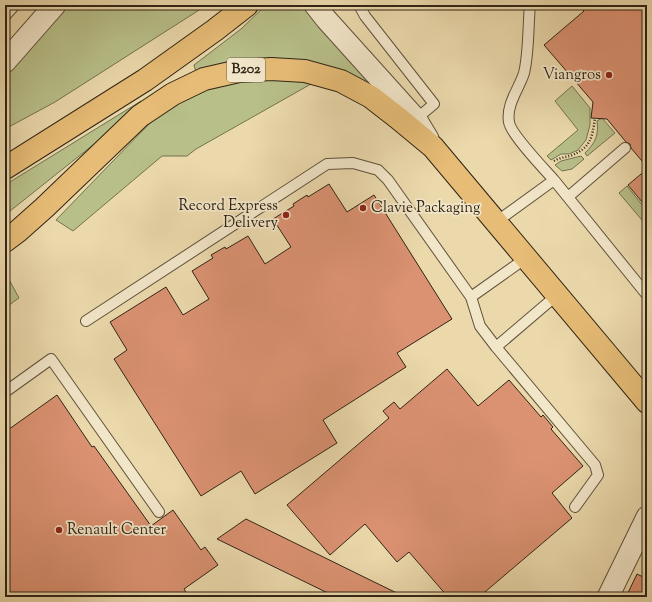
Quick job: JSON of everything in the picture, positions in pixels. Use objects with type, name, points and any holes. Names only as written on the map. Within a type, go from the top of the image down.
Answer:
[{"type":"highway","points":[[11,163],[145,80],[215,30],[242,8]]},
{"type":"highway","name":"B202","points":[[5,241],[50,202],[140,116],[173,94],[204,79],[240,71],[271,69],[305,71],[341,81],[371,97],[433,148]]},
{"type":"highway","points":[[433,148],[647,402]]},
{"type":"street","points":[[7,54],[55,5]]},
{"type":"street","points":[[322,10],[416,119],[433,148]]},
{"type":"street","points":[[608,597],[647,517]]},
{"type":"lane","points":[[5,16],[15,5]]},
{"type":"lane","points":[[360,5],[366,16],[434,104],[416,119]]},
{"type":"lane","points":[[530,5],[527,52],[524,72],[508,112],[509,123],[514,133],[568,197],[647,296]]},
{"type":"lane","points":[[568,197],[625,148]]},
{"type":"lane","points":[[86,321],[327,164],[353,163],[378,170],[388,180],[471,297],[480,326],[595,465],[598,475],[575,507]]},
{"type":"lane","points":[[496,222],[554,180]]},
{"type":"lane","points":[[471,297],[526,258]]},
{"type":"lane","points":[[496,346],[557,295]]},
{"type":"lane","points":[[5,392],[51,359],[159,512]]},
{"type":"green space","points":[[70,5],[207,5],[55,102],[5,129],[5,73]]},
{"type":"green space","points":[[266,5],[309,5],[383,96],[311,84],[196,149],[187,156],[162,156],[73,231],[56,220],[157,116],[201,91],[194,65],[241,29]]},
{"type":"green space","points":[[572,86],[590,108],[590,125],[586,140],[578,150],[569,154],[561,154],[551,160],[547,156],[578,130],[555,101]]},
{"type":"green space","points":[[141,101],[103,137],[5,215],[5,185]]},
{"type":"green space","points":[[602,118],[615,133],[587,156],[585,153],[596,139],[597,121]]},
{"type":"green space","points":[[581,156],[584,159],[572,169],[562,171],[555,165],[561,161]]},
{"type":"green space","points":[[627,186],[647,211],[647,226],[619,193]]},
{"type":"green space","points":[[5,272],[19,298],[5,308]]},
{"type":"building","name":"Viangros","points":[[579,5],[647,5],[647,167],[631,148],[630,144],[626,142],[607,119],[591,118],[593,102],[544,45],[584,11]]},
{"type":"building","points":[[647,169],[647,208],[628,185]]},
{"type":"building","points":[[329,184],[347,212],[374,195],[452,319],[397,353],[406,367],[323,420],[337,443],[255,494],[241,471],[201,496],[114,359],[127,350],[110,322],[166,287],[183,315],[209,299],[192,271],[213,258],[211,255],[225,247],[226,249],[248,236],[265,264],[291,247],[273,219],[294,206],[293,204],[307,195],[308,197]]},
{"type":"building","points":[[447,369],[478,406],[509,380],[541,417],[543,415],[553,427],[551,429],[583,466],[552,493],[572,518],[479,597],[448,597],[409,552],[397,562],[365,524],[330,555],[287,505],[389,418],[383,411],[394,402],[400,409]]},
{"type":"building","points":[[57,395],[92,447],[94,446],[151,526],[173,510],[201,550],[205,547],[218,565],[184,589],[189,597],[5,597],[5,432]]},
{"type":"building","points":[[246,519],[405,597],[336,597],[217,539]]},
{"type":"building","points":[[637,574],[647,579],[647,597],[626,597]]},
{"type":"place","name":"Viangros","points":[[609,75]]},
{"type":"place","name":"Clavie Packaging","points":[[363,208]]},
{"type":"place","name":"Record Express Delivery","points":[[286,215]]},
{"type":"place","name":"Renault Center","points":[[59,530]]}]
